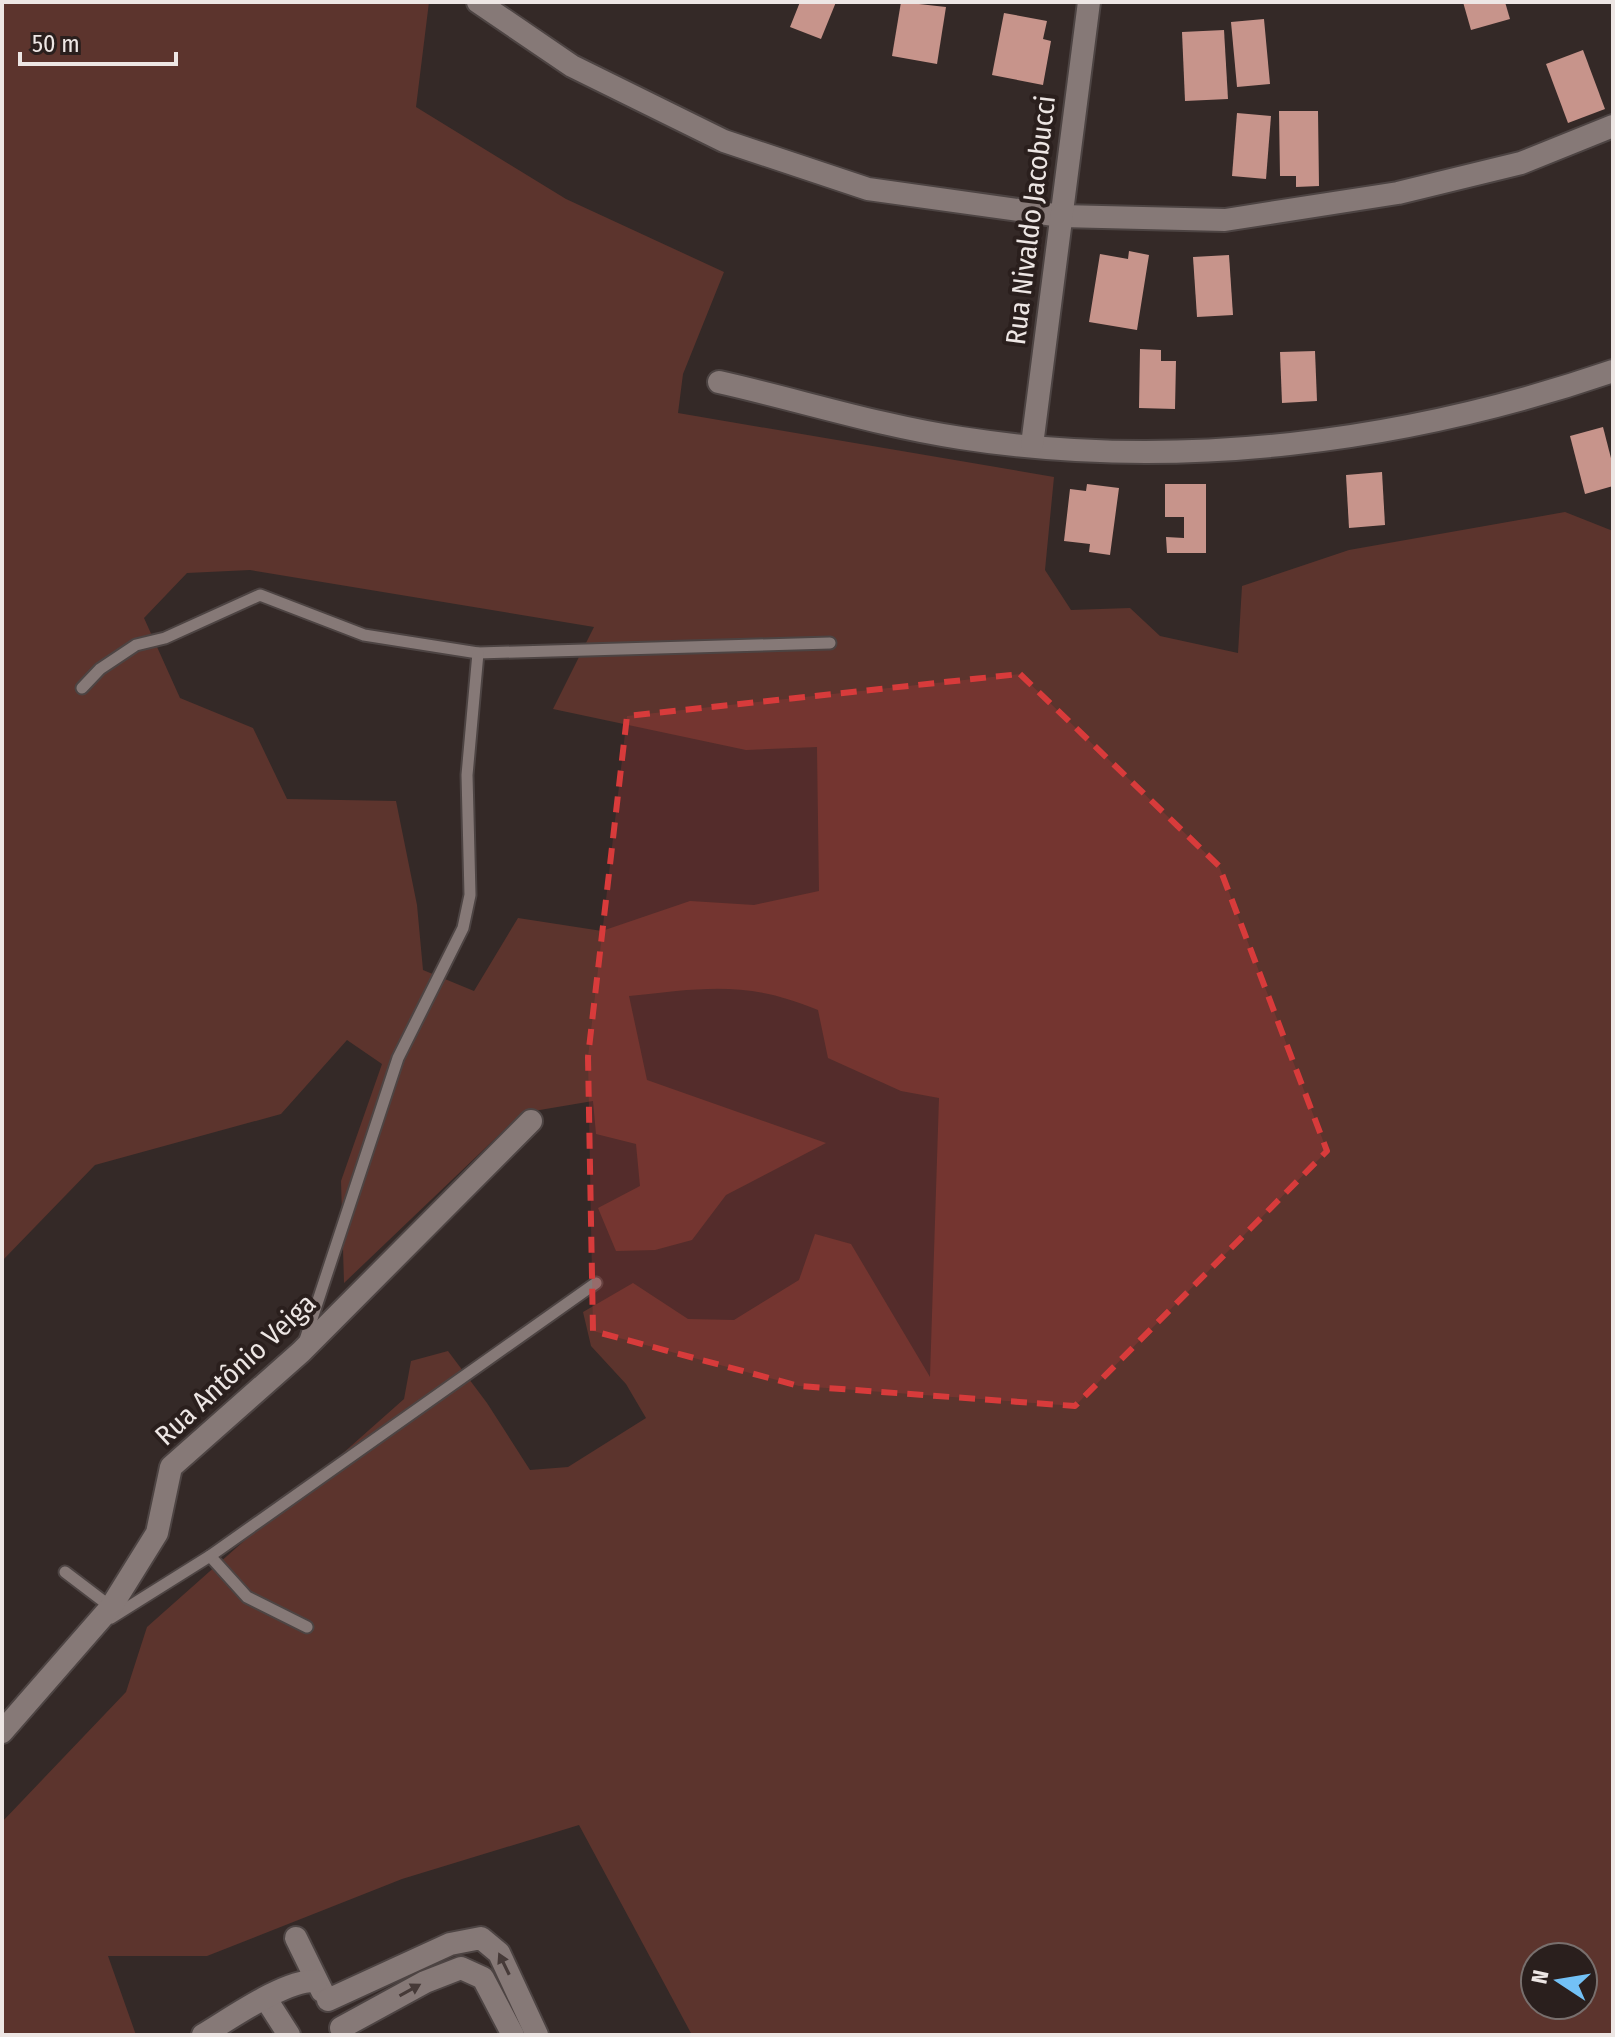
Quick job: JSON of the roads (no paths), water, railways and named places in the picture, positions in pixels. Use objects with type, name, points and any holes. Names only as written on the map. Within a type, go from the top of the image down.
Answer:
[{"type":"street","points":[[478,2],[572,66],[724,141],[868,189],[1061,216],[1225,220],[1398,193],[1521,163],[1613,126]]},
{"type":"street","name":"Rua Nivaldo Jacobucci","points":[[1032,445],[1089,2]]},
{"type":"street","points":[[719,382],[960,438],[1120,453],[1340,440],[1539,396],[1613,371]]},
{"type":"street","name":"Rua Antônio Veiga","points":[[2,1732],[111,1607],[157,1533],[171,1467],[301,1352],[531,1121]]},
{"type":"street","points":[[296,1938],[343,2032],[425,1982],[461,1968],[472,1970],[483,1978],[513,2035]]},
{"type":"street","points":[[328,2000],[450,1944],[481,1938],[499,1953],[537,2035]]},
{"type":"street","points":[[203,2035],[266,1999],[306,1980],[316,1981]]},
{"type":"street","points":[[266,1999],[289,2035]]},
{"type":"lane","points":[[82,688],[100,669],[136,645],[165,638],[260,595],[364,635],[478,653],[830,643]]},
{"type":"lane","points":[[301,1352],[398,1058],[463,928],[470,895],[467,775],[478,653]]},
{"type":"lane","points":[[93,1628],[210,1556],[596,1283]]},
{"type":"lane","points":[[210,1556],[247,1597],[307,1627]]},
{"type":"lane","points":[[65,1572],[111,1607]]}]
